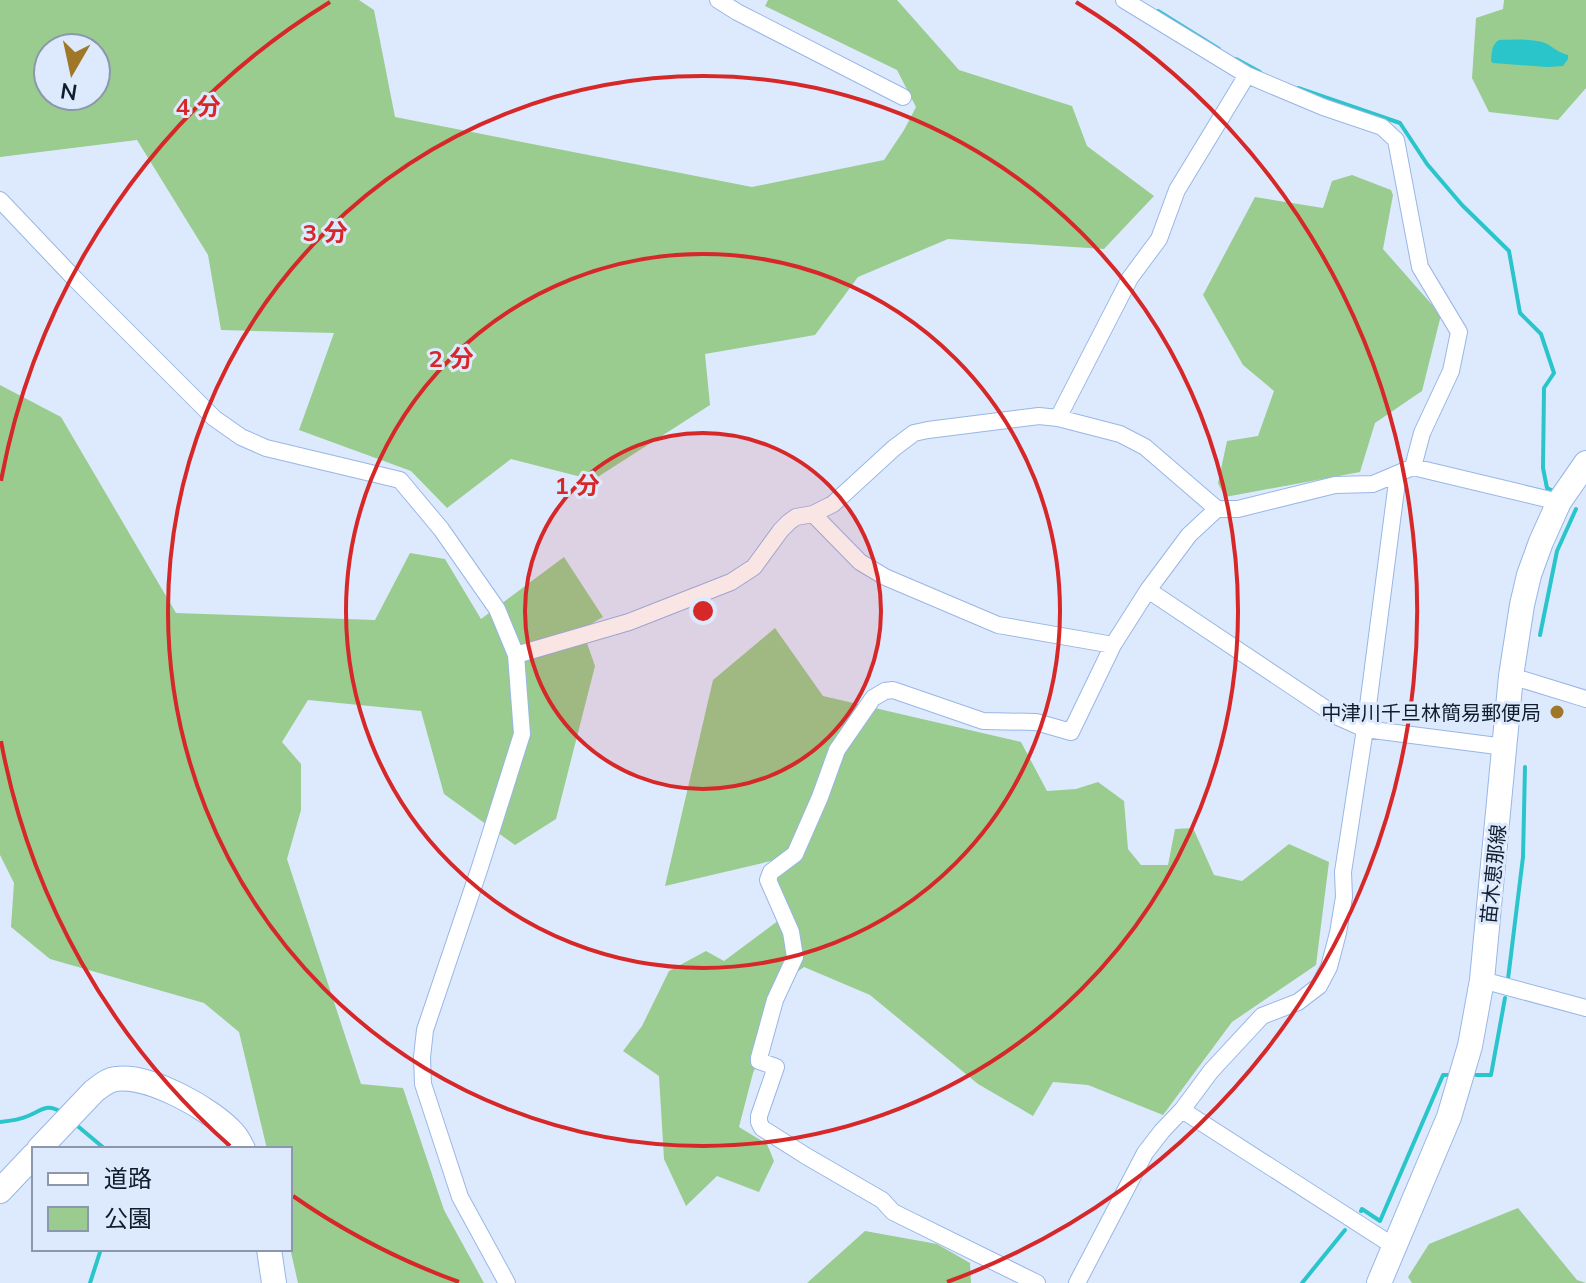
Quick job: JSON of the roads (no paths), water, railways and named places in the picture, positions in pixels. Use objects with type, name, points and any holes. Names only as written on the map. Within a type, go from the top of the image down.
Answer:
[{"type":"main road","name":"苗木恵那線","points":[[1379,1283],[1449,1117],[1470,1046],[1482,980],[1511,676],[1522,605],[1529,575],[1559,502],[1586,463]]},
{"type":"main road","points":[[41,1147],[104,1083],[130,1078],[153,1084],[215,1116],[235,1135],[242,1147]]},
{"type":"main road","points":[[0,1191],[26,1163]]},
{"type":"main road","points":[[269,1251],[274,1283]]},
{"type":"street","points":[[1077,1283],[1145,1153],[1211,1071],[1262,1016],[1282,1010],[1309,994],[1319,986],[1329,967],[1344,897],[1343,872],[1406,470],[1451,371],[1459,332],[1420,267],[1396,140],[1382,127],[1323,107],[1247,75],[1124,0]]},
{"type":"street","points":[[726,2],[903,97]]},
{"type":"street","points":[[1058,418],[1130,278],[1159,239],[1177,190],[1247,75]]},
{"type":"street","points":[[0,200],[214,418],[241,437],[266,448],[400,480],[441,529],[497,609],[516,655],[522,734],[425,1030],[422,1057],[423,1084],[460,1197],[507,1283]]},
{"type":"street","points":[[516,655],[629,622],[731,582],[754,567],[789,522],[833,504],[914,433],[1039,416],[1058,418],[1120,434],[1145,447],[1217,509],[1238,509],[1335,485],[1373,484],[1406,470],[1559,502]]},
{"type":"street","points":[[1037,1283],[893,1212],[882,1200],[762,1128],[759,1116],[776,1067],[759,1061],[759,1058],[775,1000],[795,957],[791,932],[768,876],[795,854],[837,750],[879,694],[893,690],[983,721],[1036,722],[1071,732],[1113,645],[1148,590],[1189,535],[1217,509]]},
{"type":"street","points":[[813,514],[860,562],[885,577],[998,625],[1113,645]]},
{"type":"street","points":[[1148,590],[1338,717],[1365,729],[1505,747]]},
{"type":"street","points":[[1511,676],[1586,699]]},
{"type":"street","points":[[1482,980],[1586,1008]]},
{"type":"street","points":[[1182,1110],[1395,1247]]},
{"type":"water","points":[[1499,40],[1540,41],[1568,55],[1568,59],[1563,66],[1547,67],[1493,63],[1492,49]]},
{"type":"waterway","points":[[1158,11],[1219,49]]},
{"type":"waterway","points":[[1236,59],[1260,72]]},
{"type":"waterway","points":[[1298,88],[1400,123],[1427,164],[1462,205],[1509,251],[1520,313],[1541,334],[1554,373],[1544,388],[1543,468],[1547,488],[1553,491]]},
{"type":"waterway","points":[[1540,635],[1557,551],[1576,509]]},
{"type":"waterway","points":[[1508,979],[1523,857],[1525,767]]},
{"type":"waterway","points":[[1476,1075],[1491,1075],[1505,998]]},
{"type":"waterway","points":[[1361,1211],[1380,1221],[1443,1075],[1448,1075]]},
{"type":"waterway","points":[[0,1122],[48,1108],[61,1112]]},
{"type":"waterway","points":[[74,1123],[103,1147]]},
{"type":"waterway","points":[[1302,1283],[1345,1230]]},
{"type":"waterway","points":[[90,1283],[100,1251]]},
{"type":"place","name":"中津川千旦林簡易郵便局","points":[[1557,712]]}]
